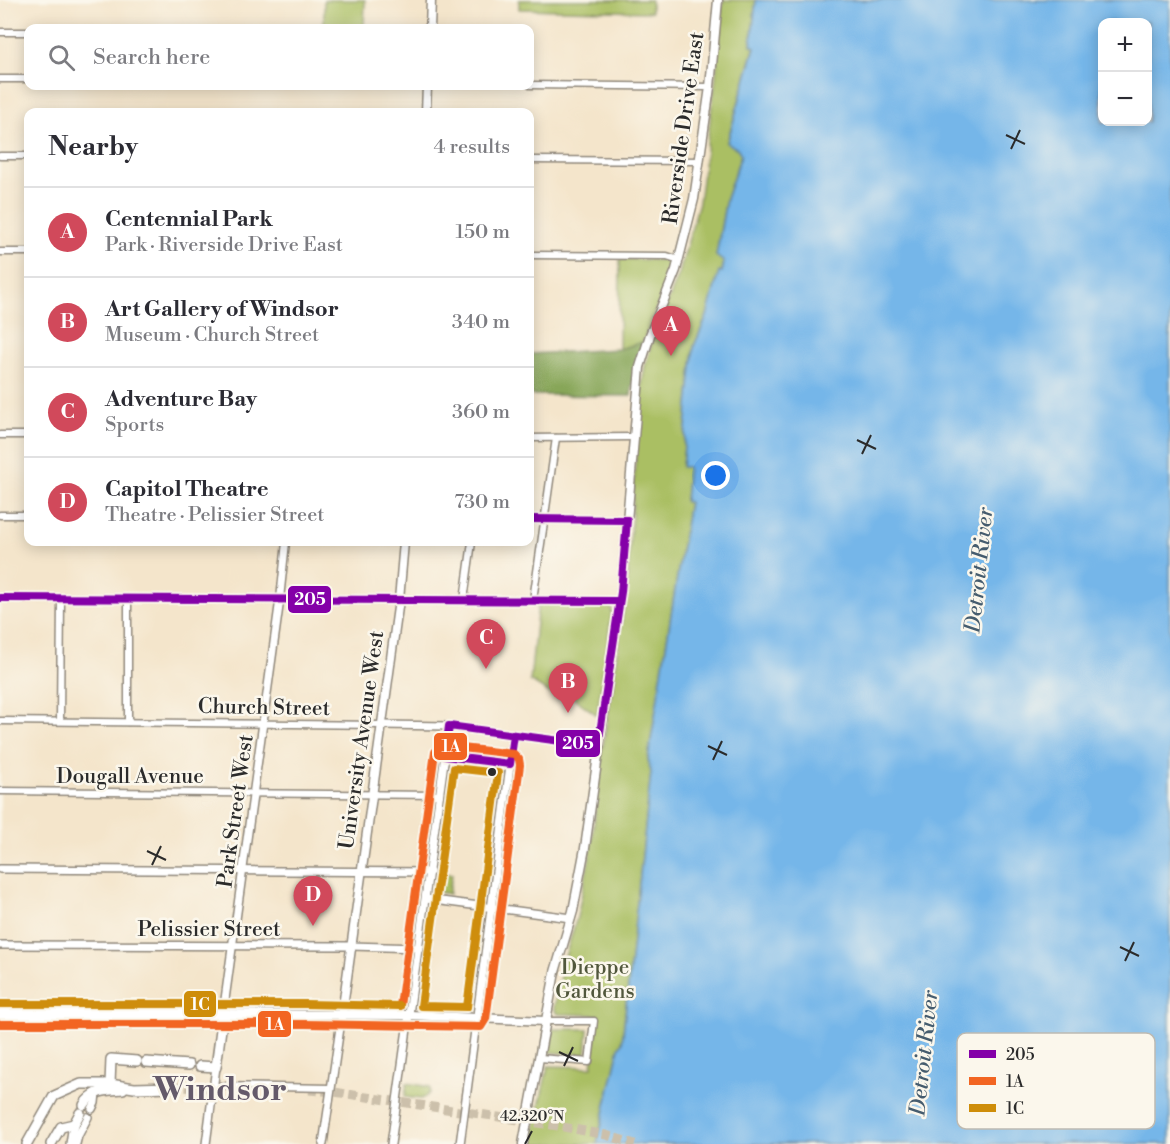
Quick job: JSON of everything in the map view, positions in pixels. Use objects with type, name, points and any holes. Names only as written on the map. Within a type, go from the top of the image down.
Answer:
[{"type":"main road","points":[[430,24],[431,0]]},
{"type":"main road","name":"Riverside Drive East","points":[[523,1144],[555,972],[571,918],[585,848],[620,601],[640,367],[679,260],[691,215],[710,87],[718,0]]},
{"type":"main road","points":[[426,108],[427,90]]},
{"type":"main road","name":"University Avenue West","points":[[342,1014],[399,600],[404,546]]},
{"type":"main road","points":[[0,1014],[342,1014],[545,1021]]},
{"type":"main road","points":[[200,1066],[216,1067],[223,1014]]},
{"type":"main road","points":[[110,1084],[111,1059],[189,1065]]},
{"type":"main road","points":[[27,1144],[54,1096],[81,1084],[110,1084],[134,1088]]},
{"type":"main road","points":[[71,1144],[74,1124],[86,1111],[88,1098],[96,1093],[134,1088],[172,1087]]},
{"type":"main road","points":[[51,1144],[61,1127],[74,1124]]},
{"type":"street","points":[[0,32],[24,32]]},
{"type":"street","points":[[0,79],[24,79]]},
{"type":"street","points":[[534,85],[710,87]]},
{"type":"street","points":[[0,156],[24,156]]},
{"type":"street","points":[[534,160],[700,161]]},
{"type":"street","points":[[0,252],[24,252]]},
{"type":"street","points":[[534,255],[667,256],[679,260]]},
{"type":"street","points":[[0,435],[24,435]]},
{"type":"street","points":[[534,438],[633,437]]},
{"type":"street","points":[[534,600],[556,438]]},
{"type":"street","points":[[0,515],[24,515]]},
{"type":"street","points":[[534,519],[627,520]]},
{"type":"street","name":"Park Street West","points":[[223,1014],[264,724],[286,546]]},
{"type":"street","points":[[464,600],[471,546]]},
{"type":"street","points":[[0,598],[620,601]]},
{"type":"street","points":[[60,721],[61,598]]},
{"type":"street","points":[[128,598],[128,722]]},
{"type":"street","name":"Church Street","points":[[0,721],[449,726],[598,746]]},
{"type":"street","points":[[391,1144],[449,726]]},
{"type":"street","points":[[460,1144],[514,735]]},
{"type":"street","name":"Dougall Avenue","points":[[0,791],[440,795]]},
{"type":"street","points":[[0,869],[430,872]]},
{"type":"street","points":[[426,899],[571,918]]},
{"type":"street","name":"Pelissier Street","points":[[0,945],[419,948]]},
{"type":"street","points":[[323,1144],[342,1014]]},
{"type":"street","points":[[540,1058],[589,1062],[594,1021],[545,1021]]},
{"type":"street","points":[[206,1144],[216,1067]]},
{"type":"street","points":[[213,1086],[331,1088]]},
{"type":"street","points":[[76,1144],[86,1111]]},
{"type":"green space","points":[[324,0],[365,0],[364,24],[324,24]]},
{"type":"green space","points":[[519,0],[651,0],[651,12],[519,9]]},
{"type":"green space","name":"Dieppe Gardens","points":[[723,0],[756,0],[751,45],[755,46],[727,142],[738,149],[741,155],[726,199],[716,256],[724,261],[722,272],[719,272],[707,316],[694,346],[682,466],[688,467],[685,501],[689,502],[648,759],[651,772],[622,1043],[597,1144],[531,1144],[548,1066],[592,1067],[598,1015],[559,1014],[556,1013],[554,1007],[591,850],[602,753],[627,585],[640,396],[645,366],[653,339],[679,274],[699,202],[715,84]]},
{"type":"green space","points":[[620,259],[666,260],[672,268],[643,342],[619,349]]},
{"type":"green space","points":[[643,342],[634,374],[631,396],[534,395],[534,354],[619,349]]},
{"type":"green space","points":[[538,604],[611,607],[597,715],[564,691],[559,699],[530,681]]},
{"type":"green space","points":[[437,872],[452,874],[449,894],[434,891]]},
{"type":"green space","points":[[553,1029],[588,1029],[586,1055],[548,1052]]},
{"type":"green space","points":[[407,1083],[430,1087],[430,1093],[422,1099],[405,1097]]},
{"type":"water","name":"Detroit River","points":[[756,0],[1170,0],[1170,1144],[597,1144],[622,1043],[651,772],[648,759],[689,502],[685,502],[688,467],[682,467],[694,346],[707,316],[719,271],[722,272],[724,262],[716,256],[726,199],[741,155],[738,149],[727,143],[755,47],[751,45]]},
{"type":"tunnel","points":[[172,1087],[221,1088]]},
{"type":"tunnel","points":[[309,1090],[558,1126],[606,1135],[635,1144]]},
{"type":"transit line","name":"205","points":[[514,735],[510,764],[445,756],[449,726],[598,746],[621,592],[627,520],[534,519]]},
{"type":"transit line","name":"205","points":[[0,598],[619,601]]},
{"type":"transit line","name":"1A","points":[[0,1024],[305,1024],[481,1027],[486,1019],[520,765],[519,759],[514,754],[445,746],[439,747],[435,752],[400,1006]]},
{"type":"transit line","name":"1C","points":[[454,768],[498,773],[467,1007],[421,1006],[454,768]]},
{"type":"transit line","name":"1C","points":[[0,1004],[400,1006]]},
{"type":"place","name":"Centennial Park","points":[[671,356]]},
{"type":"place","name":"Adventure Bay","points":[[486,669]]},
{"type":"place","name":"Art Gallery of Windsor","points":[[568,713]]},
{"type":"place","name":"Capitol Theatre","points":[[313,926]]},
{"type":"district","name":"Windsor","points":[[220,1088]]}]
